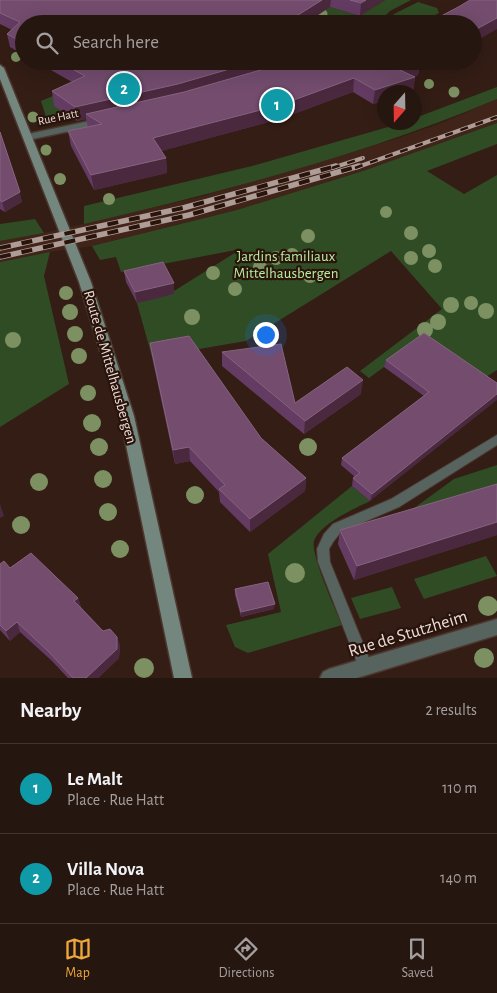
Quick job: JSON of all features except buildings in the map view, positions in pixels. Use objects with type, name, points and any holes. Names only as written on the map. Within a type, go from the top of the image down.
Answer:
[{"type":"main road","name":"Route de Mittelhausbergen","points":[[0,68],[85,282],[127,416],[183,678]]},
{"type":"street","name":"Rue Hatt","points":[[28,137],[115,118]]},
{"type":"street","name":"Rue de Stutzheim","points":[[330,678],[497,627]]},
{"type":"lane","points":[[366,668],[324,562],[322,549],[328,538],[337,528],[394,503],[497,438]]},
{"type":"shaded area","points":[[497,99],[497,123],[363,171],[237,210],[92,246],[0,262],[0,241],[44,233],[199,197],[389,141],[444,122]]},
{"type":"green space","points":[[307,0],[357,15],[287,15]]},
{"type":"green space","points":[[385,0],[411,0],[386,15],[362,15]]},
{"type":"green space","points":[[418,2],[437,8],[439,13],[435,15],[394,14]]},
{"type":"green space","points":[[115,70],[119,70],[55,105],[63,111],[63,117],[47,120],[41,101]]},
{"type":"green space","points":[[497,87],[497,99],[422,128],[422,115]]},
{"type":"green space","name":"Jardins familiaux Mittelhausbergen","points":[[497,123],[497,144],[427,171],[464,194],[497,175],[497,370],[480,381],[384,367],[369,378],[360,371],[442,309],[391,251],[246,341],[152,357],[137,303],[166,296],[241,249],[121,272],[116,257],[100,260],[92,246],[237,210],[363,171]]},
{"type":"green space","points":[[378,130],[417,130],[242,185],[84,224],[84,206],[252,166]]},
{"type":"green space","points":[[35,219],[44,233],[0,241],[0,224]]},
{"type":"green space","points":[[50,252],[44,276],[69,384],[0,427],[0,262]]},
{"type":"green space","points":[[497,465],[497,496],[410,511],[454,479]]},
{"type":"green space","points":[[352,486],[370,501],[347,512],[323,528],[314,541],[320,569],[342,625],[248,653],[235,647],[226,625],[281,612],[268,554]]},
{"type":"green space","points":[[486,556],[497,576],[424,599],[414,579]]},
{"type":"green space","points":[[392,587],[401,608],[360,619],[351,598]]},
{"type":"railway","points":[[355,168],[497,117]]},
{"type":"railway","points":[[332,168],[363,158]]},
{"type":"railway","points":[[0,248],[183,208],[336,166]]},
{"type":"railway","points":[[0,257],[189,215],[359,166]]},
{"type":"place","name":"Villa Nova","points":[[124,89]]},
{"type":"place","name":"Le Malt","points":[[277,105]]}]
